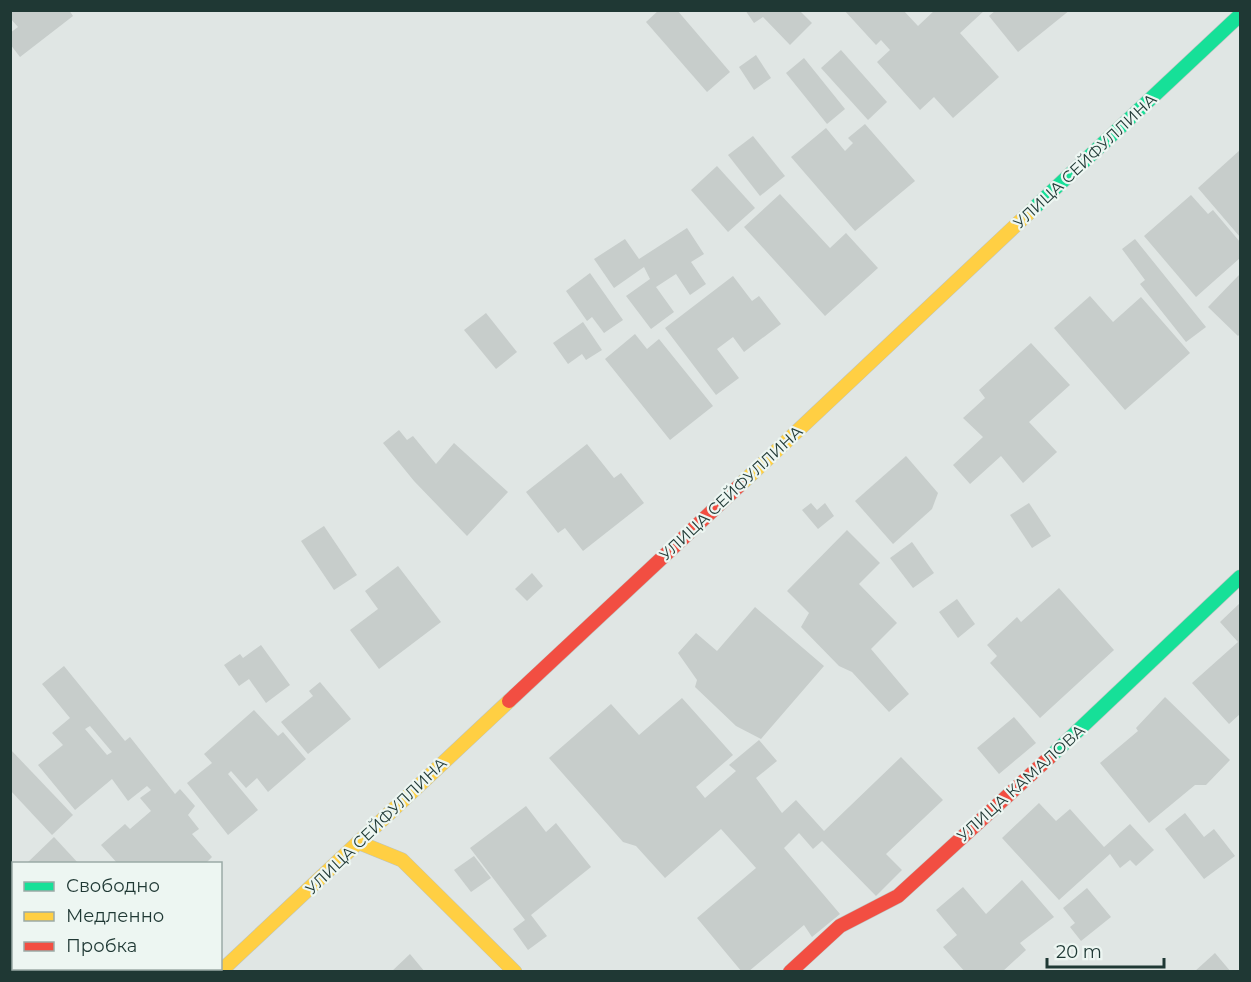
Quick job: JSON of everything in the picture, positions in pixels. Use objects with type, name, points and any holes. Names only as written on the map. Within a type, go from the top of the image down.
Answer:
[{"type":"street","name":"УЛИЦА СЕЙФУЛЛИНА","points":[[220,972],[1240,15]]},
{"type":"street","name":"УЛИЦА КАМАЛОВА","points":[[790,972],[840,926],[898,896],[1091,719],[1240,577]]},
{"type":"street","points":[[360,843],[402,860],[515,972]]},
{"type":"building","points":[[10,10],[69,10],[73,16],[20,57],[10,44],[10,33],[18,27],[10,18]]},
{"type":"building","points":[[659,10],[677,10],[730,72],[707,92],[646,22]]},
{"type":"building","points":[[745,10],[799,10],[812,23],[790,45],[763,17],[754,23]]},
{"type":"building","points":[[844,10],[903,10],[918,26],[935,10],[985,10],[960,33],[999,77],[953,118],[934,97],[920,110],[877,62],[890,50],[881,40],[876,45]]},
{"type":"building","points":[[996,10],[1070,10],[1018,52],[989,16]]},
{"type":"building","points":[[841,50],[887,102],[868,120],[821,68]]},
{"type":"building","points":[[756,55],[771,78],[754,90],[739,67]]},
{"type":"building","points":[[804,58],[845,109],[827,124],[786,73]]},
{"type":"building","points":[[865,124],[915,181],[855,231],[791,157],[826,128],[845,151],[853,143],[848,138]]},
{"type":"building","points":[[753,136],[785,176],[760,196],[728,155]]},
{"type":"building","points":[[1240,150],[1240,237],[1198,188]]},
{"type":"building","points":[[717,166],[755,208],[728,232],[691,190]]},
{"type":"building","points":[[780,194],[830,248],[846,233],[878,268],[825,316],[744,227]]},
{"type":"building","points":[[1191,195],[1208,214],[1213,210],[1240,242],[1240,258],[1196,297],[1144,236]]},
{"type":"building","points":[[687,228],[704,254],[691,262],[706,284],[690,295],[676,274],[656,287],[674,312],[651,329],[626,296],[650,279],[644,267],[614,288],[594,259],[625,239],[639,259]]},
{"type":"building","points":[[1135,239],[1206,327],[1186,342],[1140,284],[1145,280],[1122,249]]},
{"type":"building","points":[[590,273],[623,320],[604,333],[592,317],[587,321],[566,291]]},
{"type":"building","points":[[1240,274],[1240,334],[1238,336],[1208,307]]},
{"type":"building","points":[[733,276],[752,301],[759,296],[781,324],[744,352],[733,337],[717,349],[739,378],[716,395],[665,328]]},
{"type":"building","points":[[1090,296],[1113,322],[1141,297],[1190,353],[1125,410],[1054,328]]},
{"type":"building","points":[[486,313],[517,352],[496,369],[464,330]]},
{"type":"building","points":[[583,322],[602,350],[586,360],[582,354],[568,364],[553,343]]},
{"type":"building","points":[[635,334],[647,349],[659,339],[713,406],[670,440],[605,359]]},
{"type":"building","points":[[1031,343],[1070,385],[1029,422],[1057,452],[1023,483],[1001,456],[970,484],[953,465],[983,437],[963,418],[985,398],[979,390]]},
{"type":"building","points":[[399,430],[407,440],[413,436],[436,464],[454,443],[508,492],[467,536],[414,481],[383,443]]},
{"type":"building","points":[[587,444],[614,478],[621,473],[644,503],[583,551],[565,528],[558,533],[526,492]]},
{"type":"building","points":[[906,456],[938,493],[932,509],[893,544],[855,501]]},
{"type":"building","points":[[811,503],[817,510],[825,503],[834,516],[818,529],[802,510]]},
{"type":"building","points":[[1029,503],[1051,536],[1032,548],[1010,515]]},
{"type":"building","points":[[324,526],[357,575],[334,590],[301,541]]},
{"type":"building","points":[[847,530],[880,563],[859,584],[897,623],[871,649],[909,694],[889,712],[852,672],[839,666],[801,627],[809,613],[787,591]]},
{"type":"building","points":[[912,542],[934,573],[913,588],[890,558]]},
{"type":"building","points":[[398,566],[441,622],[379,669],[350,630],[378,609],[365,591]]},
{"type":"building","points":[[532,573],[543,586],[527,601],[515,589]]},
{"type":"building","points":[[1059,588],[1114,650],[1040,718],[990,663],[997,656],[987,645],[1017,617],[1021,622]]},
{"type":"building","points":[[957,599],[975,624],[958,638],[939,612]]},
{"type":"building","points":[[1240,603],[1240,714],[1229,724],[1192,683],[1238,642],[1220,622]]},
{"type":"building","points":[[755,607],[824,666],[761,739],[736,726],[695,687],[697,680],[678,653],[696,633],[717,651]]},
{"type":"building","points":[[261,645],[290,685],[266,703],[249,679],[239,686],[224,665],[240,654],[243,658]]},
{"type":"building","points":[[64,666],[125,741],[130,737],[175,794],[180,789],[195,806],[188,815],[199,829],[192,834],[212,857],[207,862],[116,862],[101,845],[125,824],[130,829],[151,811],[140,798],[151,790],[147,786],[128,801],[112,779],[75,810],[38,765],[63,745],[52,733],[70,718],[42,684]],"holes":[[[90,726],[112,752],[107,755],[85,729]]]},
{"type":"building","points":[[320,682],[351,719],[308,754],[281,722],[313,696],[309,691]]},
{"type":"building","points":[[1165,697],[1230,760],[1206,785],[1195,785],[1149,823],[1100,763],[1138,731],[1136,728]]},
{"type":"building","points":[[682,698],[733,755],[696,787],[705,798],[736,771],[729,765],[759,740],[777,761],[756,778],[782,813],[796,800],[824,831],[901,757],[943,800],[886,854],[902,870],[876,896],[822,841],[813,849],[799,833],[784,848],[840,914],[812,937],[804,925],[748,972],[742,972],[697,918],[756,868],[721,829],[665,878],[636,846],[623,842],[549,758],[611,704],[639,735]]},
{"type":"building","points":[[254,710],[278,736],[283,732],[306,759],[268,792],[257,778],[246,788],[231,771],[228,774],[258,810],[228,835],[187,783],[212,763],[204,754]]},
{"type":"building","points":[[1014,717],[1036,743],[999,774],[977,748]]},
{"type":"building","points":[[10,749],[73,815],[52,835],[10,790]]},
{"type":"building","points":[[1039,803],[1056,821],[1070,809],[1104,847],[1130,824],[1154,850],[1136,866],[1130,860],[1120,868],[1110,854],[1059,900],[1002,838]]},
{"type":"building","points":[[526,806],[546,832],[556,823],[591,867],[531,915],[547,936],[528,950],[513,929],[525,920],[470,848]]},
{"type":"building","points":[[1185,813],[1204,837],[1214,829],[1235,856],[1204,879],[1165,829]]},
{"type":"building","points":[[54,837],[77,862],[28,862]]},
{"type":"building","points":[[474,856],[491,878],[471,892],[454,870]]},
{"type":"building","points":[[12,876],[12,914],[10,912],[10,878]]},
{"type":"building","points":[[1022,880],[1054,917],[1020,943],[1026,950],[1002,972],[965,972],[943,947],[957,935],[936,910],[963,887],[986,914]]},
{"type":"building","points":[[1087,888],[1111,917],[1081,941],[1070,927],[1075,923],[1063,908]]},
{"type":"building","points":[[10,924],[12,926],[12,956],[10,957]]},
{"type":"building","points":[[1215,953],[1231,972],[1194,972]]},
{"type":"building","points":[[410,954],[425,972],[391,972]]},
{"type":"building","points":[[66,970],[94,970],[92,972],[67,972]]},
{"type":"traffic: fast","points":[[1032,210],[1240,15]]},
{"type":"traffic: fast","points":[[1050,757],[1240,577]]},
{"type":"traffic: slow","points":[[740,485],[1032,210]]},
{"type":"traffic: slow","points":[[220,972],[509,701]]},
{"type":"traffic: slow","points":[[360,843],[402,860],[515,972]]},
{"type":"traffic: jam","points":[[509,701],[740,485]]},
{"type":"traffic: jam","points":[[790,972],[840,926],[898,896],[1050,757]]}]
